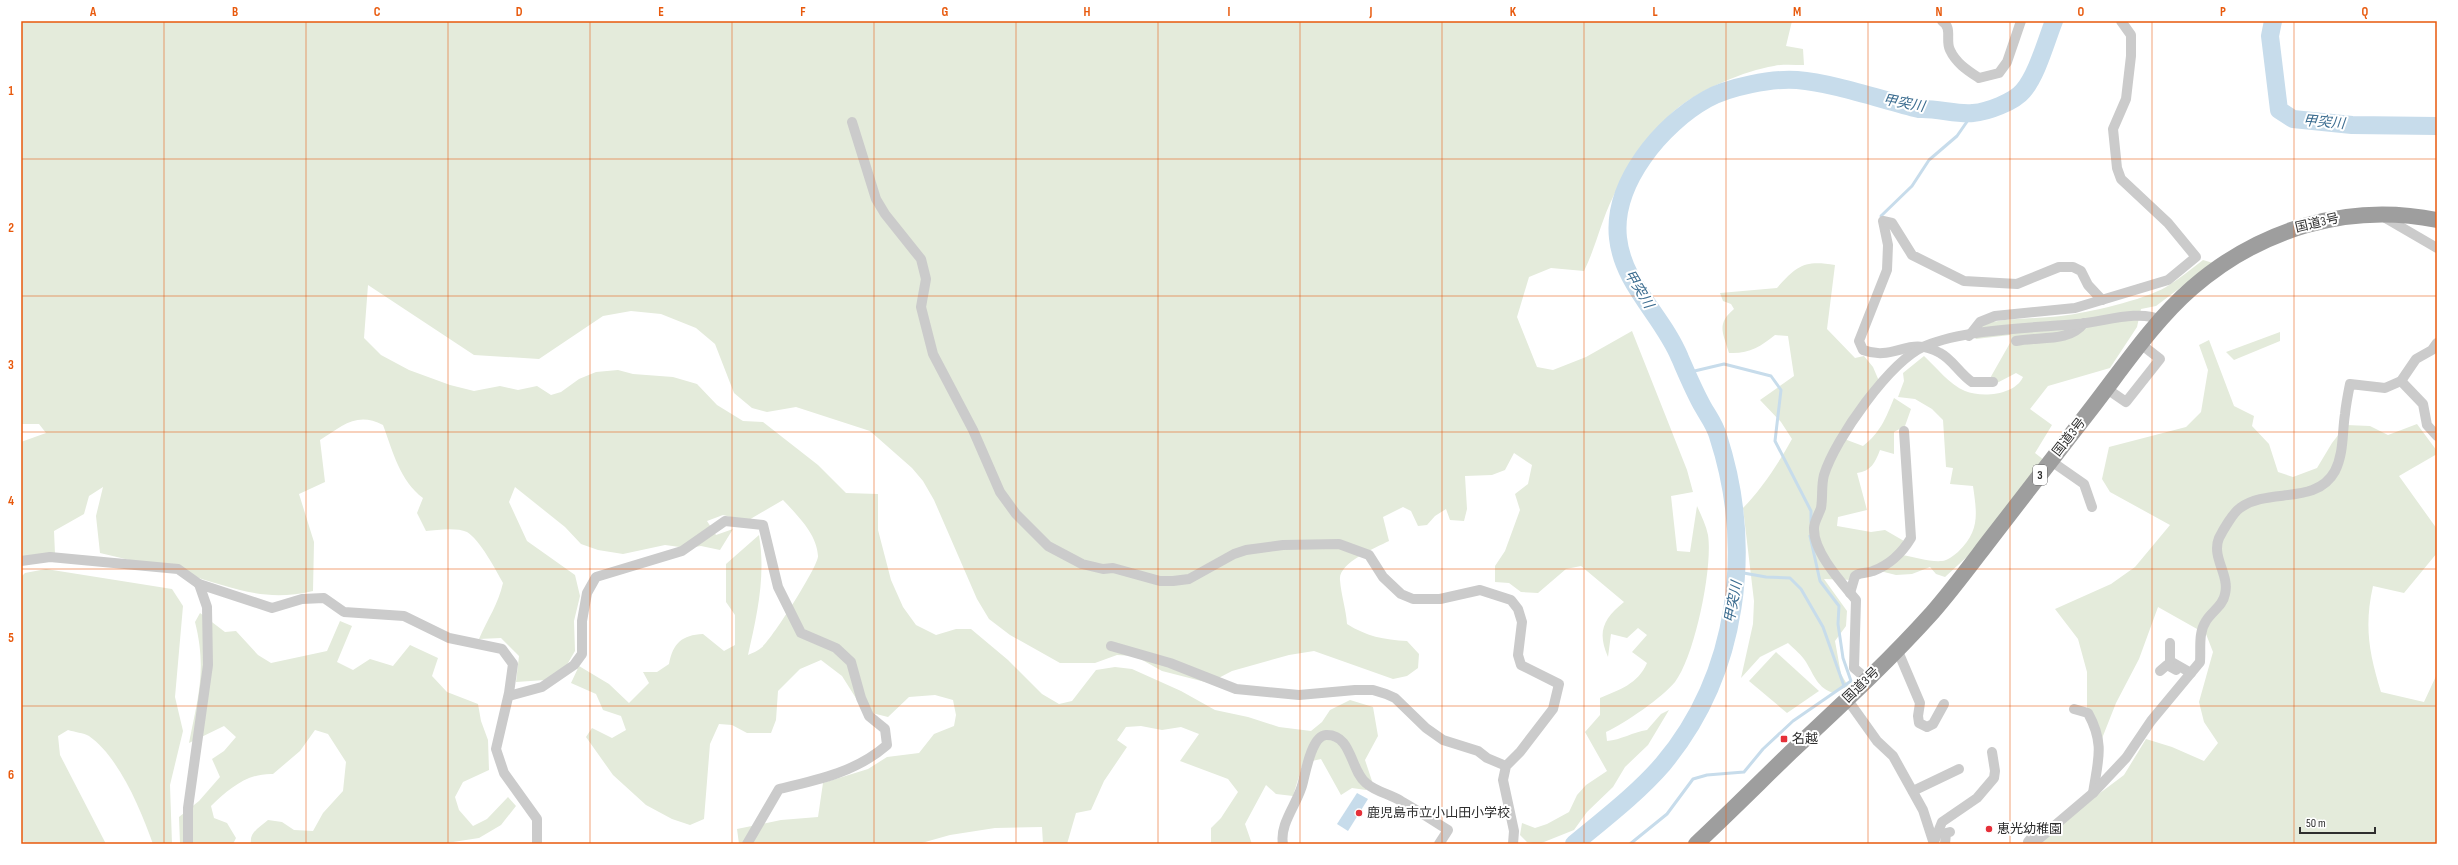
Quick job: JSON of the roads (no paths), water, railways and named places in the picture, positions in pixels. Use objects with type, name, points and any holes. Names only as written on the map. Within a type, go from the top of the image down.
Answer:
[{"type":"highway","name":"国道3号","points":[[1696,844],[1868,680],[1949,592],[2142,345],[2162,320],[2191,289],[2232,258],[2255,244],[2280,233],[2309,224],[2351,215],[2378,214],[2399,214],[2437,220]]},
{"type":"street","points":[[1942,21],[1948,28],[1950,50],[1959,64],[1979,78],[1999,73],[2007,62],[2021,21]]},
{"type":"street","points":[[1969,336],[1980,322],[1995,316],[2075,308],[2168,280],[2196,257],[2168,223],[2121,178],[2117,168],[2113,129],[2126,99],[2131,56],[2131,35],[2121,21]]},
{"type":"street","points":[[852,122],[876,199],[885,214],[921,259],[926,279],[921,307],[933,354],[974,430],[1000,492],[1016,514],[1048,546],[1082,564],[1103,569],[1113,568],[1160,581],[1173,581],[1189,579],[1234,554],[1246,550],[1283,545],[1339,544],[1369,555],[1383,577],[1396,590],[1412,599],[1440,599],[1480,590],[1511,600],[1518,609],[1522,622],[1518,655],[1521,665],[1559,684],[1552,709],[1520,752],[1506,766],[1503,780],[1514,831],[1513,844]]},
{"type":"street","points":[[2378,214],[2437,248]]},
{"type":"street","points":[[1993,382],[1972,382],[1942,353],[1924,346],[1912,345],[1895,352],[1873,354],[1863,350],[1859,341],[1887,270],[1888,245],[1883,221],[1892,223],[1912,254],[1964,281],[2017,284],[2059,267],[2073,267],[2081,271],[2088,285],[2102,300]]},
{"type":"street","points":[[1868,680],[1854,668],[1856,600],[1828,566],[1821,552],[1814,528],[1821,508],[1824,476],[1843,438],[1875,391],[1899,363],[1924,346],[2002,330],[2084,324],[2149,314],[2162,320]]},
{"type":"street","points":[[2016,341],[2030,338],[2061,337],[2079,330],[2084,324]]},
{"type":"street","points":[[2033,844],[2093,793],[2126,758],[2151,721],[2200,662],[2200,638],[2202,627],[2206,619],[2222,603],[2226,594],[2225,582],[2217,552],[2219,538],[2239,508],[2250,502],[2317,490],[2327,482],[2336,470],[2342,452],[2344,414],[2350,384],[2385,388],[2401,381],[2416,360],[2432,350],[2437,343]]},
{"type":"street","points":[[2107,389],[2126,402],[2160,359],[2142,345]]},
{"type":"street","points":[[2401,381],[2424,404],[2428,425],[2437,436]]},
{"type":"street","points":[[1850,593],[1855,576],[1862,571],[1872,572],[1901,554],[1911,538],[1904,431]]},
{"type":"street","points":[[2051,461],[2084,484],[2092,507]]},
{"type":"street","points":[[509,696],[542,687],[574,664],[582,654],[582,621],[587,593],[596,577],[682,551],[725,521],[763,525],[778,587],[801,633],[836,648],[851,662],[860,698],[869,716],[885,729],[887,745],[869,760],[816,781],[779,789],[747,844]]},
{"type":"street","points":[[23,563],[50,557],[178,569],[199,584],[272,608],[302,599],[324,598],[344,612],[404,616],[449,638],[502,649],[514,664],[509,696],[496,750],[504,773],[537,819],[537,844]]},
{"type":"street","points":[[188,844],[188,808],[208,665],[207,607],[199,584]]},
{"type":"street","points":[[2170,643],[2170,661],[2190,675]]},
{"type":"street","points":[[1111,646],[1170,663],[1236,689],[1299,695],[1355,690],[1373,690],[1395,698],[1426,728],[1443,740],[1478,751],[1487,758],[1506,766]]},
{"type":"street","points":[[1897,649],[1920,703],[1918,716],[1919,723],[1927,727],[1933,724],[1944,704]]},
{"type":"street","points":[[2160,671],[2167,664],[2190,675]]},
{"type":"street","points":[[1847,700],[1877,741],[1893,756],[1923,810],[1934,843]]},
{"type":"street","points":[[2074,709],[2088,713],[2098,731],[2100,749],[2093,793]]},
{"type":"street","points":[[1283,844],[1284,827],[1301,793],[1306,768],[1317,739],[1323,736],[1331,735],[1338,737],[1346,747],[1365,783],[1377,791],[1400,800],[1448,830],[1439,844]]},
{"type":"street","points":[[1934,843],[1942,822],[1977,798],[1994,778],[1996,771],[1992,752]]},
{"type":"street","points":[[1913,792],[1959,769]]},
{"type":"street","points":[[2028,844],[2041,826]]},
{"type":"street","points":[[1945,844],[1946,833],[1950,832]]},
{"type":"water","points":[[1357,793],[1368,799],[1348,831],[1337,824]]},
{"type":"waterway","name":"甲突川","points":[[1574,844],[1620,806],[1653,775],[1663,764],[1689,728],[1709,690],[1723,649],[1732,608],[1736,565],[1735,521],[1729,478],[1717,432],[1697,395],[1673,343],[1635,286],[1621,255],[1618,238],[1618,217],[1623,197],[1632,176],[1643,157],[1657,139],[1673,124],[1690,110],[1707,99],[1738,87],[1776,80],[1797,80],[1842,88],[1919,109],[1967,113],[1979,112],[1993,108],[2007,103],[2019,95],[2028,84],[2041,58],[2054,21]]},
{"type":"waterway","name":"甲突川","points":[[2273,21],[2270,36],[2279,110],[2293,119],[2352,125],[2437,126]]},
{"type":"waterway","points":[[1881,216],[1912,186],[1929,160],[1957,136],[1973,113]]},
{"type":"waterway","points":[[1686,373],[1724,364],[1771,376],[1781,390],[1775,441],[1811,511],[1811,522]]},
{"type":"waterway","points":[[1630,844],[1667,814],[1693,779],[1707,775],[1744,772],[1763,749],[1793,721],[1851,681],[1843,658],[1838,624],[1839,606],[1820,581],[1810,536]]},
{"type":"waterway","points":[[1738,572],[1766,577],[1790,578],[1801,589],[1823,627],[1844,686]]},
{"type":"place","name":"名越","points":[[1784,739]]},
{"type":"place","name":"鹿児島市立小山田小学校","points":[[1359,813]]},
{"type":"place","name":"恵光幼稚園","points":[[1989,829]]}]
